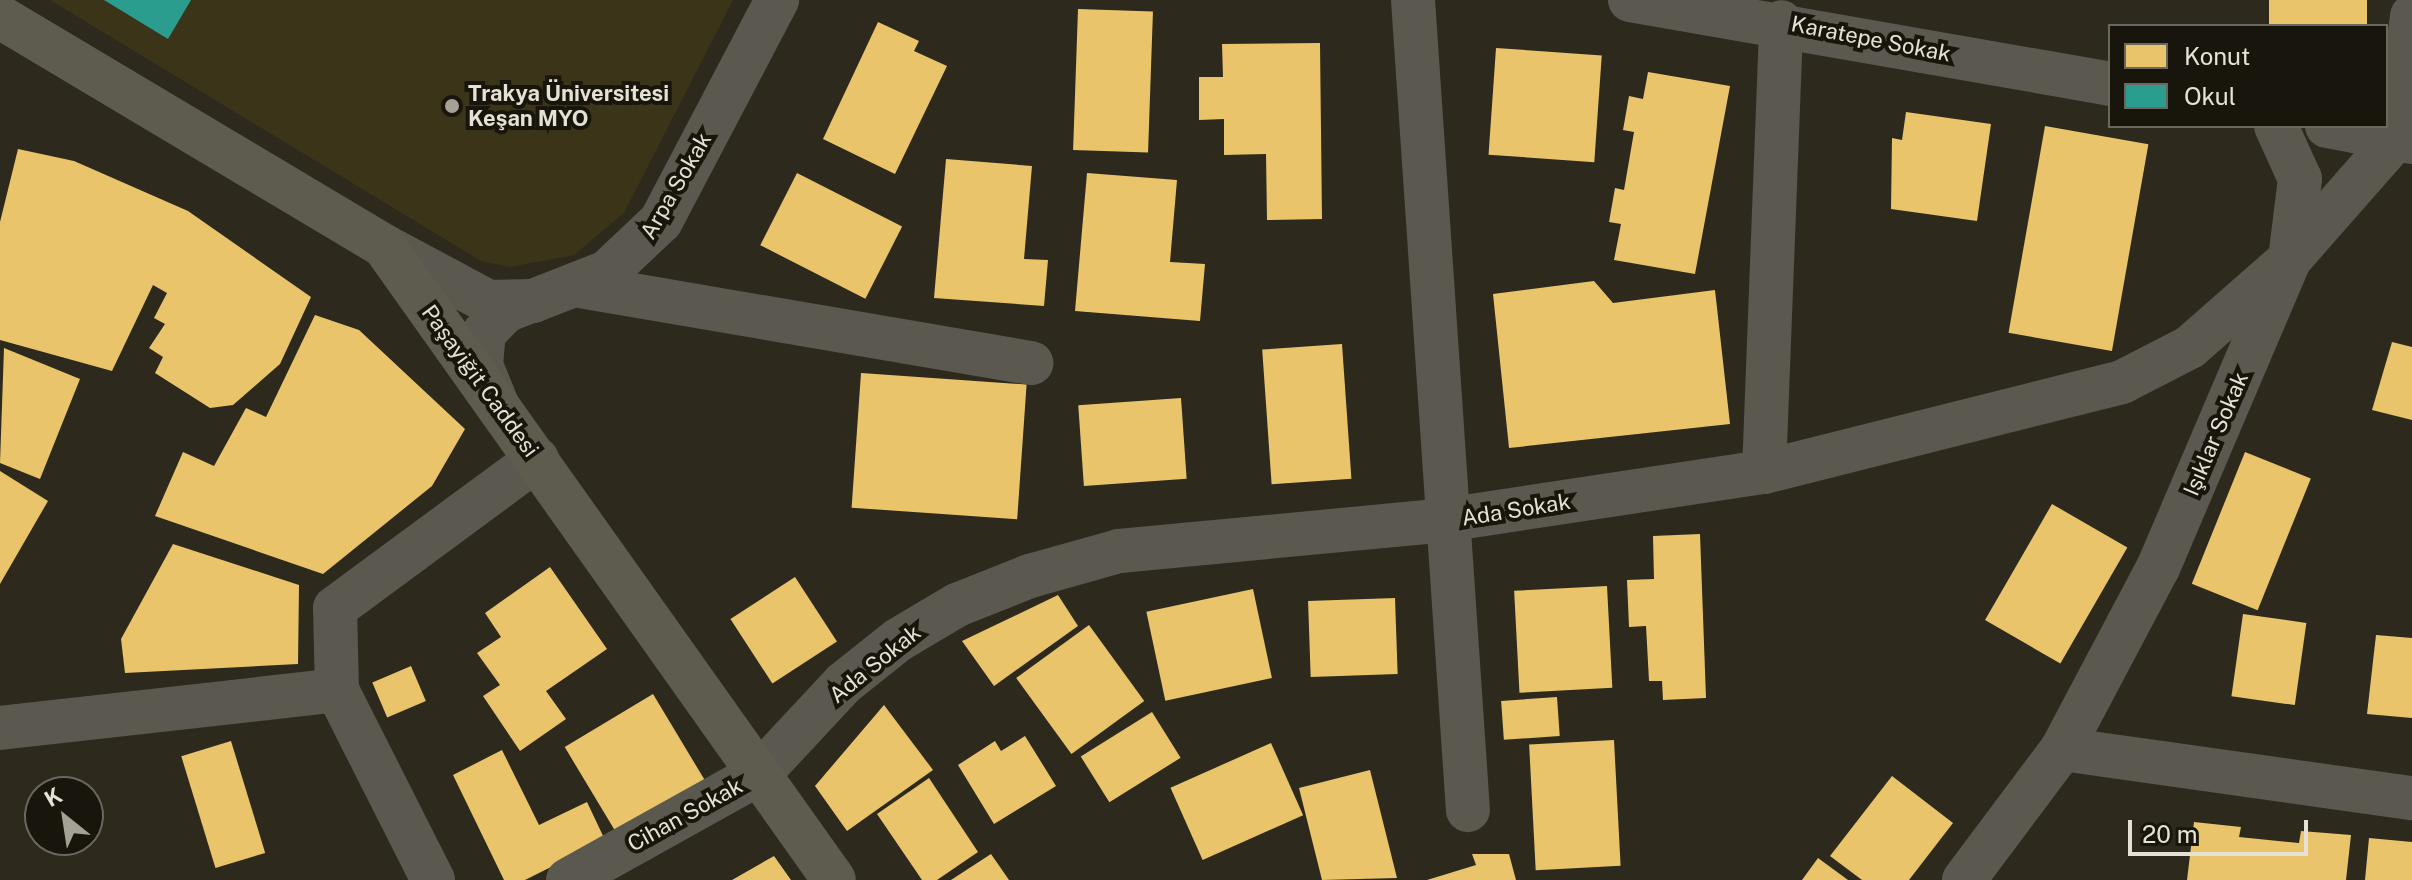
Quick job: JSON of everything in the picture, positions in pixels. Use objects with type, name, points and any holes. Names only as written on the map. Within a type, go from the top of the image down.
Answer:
[{"type":"main road","name":"Paşayiğit Caddesi","points":[[1,18],[384,246],[834,880]]},
{"type":"street","name":"Arpa Sokak","points":[[384,246],[475,298],[533,301],[580,286],[627,258],[661,221],[777,0]]},
{"type":"street","points":[[1413,0],[1445,520],[1468,810]]},
{"type":"street","name":"Karatepe Sokak","points":[[1630,0],[1781,22],[2108,84]]},
{"type":"street","points":[[2347,128],[2407,134],[2412,16]]},
{"type":"street","points":[[1764,472],[1781,22]]},
{"type":"street","points":[[2277,128],[2300,179],[2290,259]]},
{"type":"street","name":"Işıklar Sokak","points":[[1964,880],[2062,749],[2158,568],[2290,259],[2407,134]]},
{"type":"street","name":"Ada Sokak","points":[[760,773],[844,683],[898,640],[957,605],[1030,576],[1119,551],[1445,520],[1764,472],[2122,382],[2212,331],[2290,259]]},
{"type":"street","points":[[580,286],[1031,363]]},
{"type":"street","points":[[499,407],[481,365],[484,333],[505,311],[533,301]]},
{"type":"street","points":[[433,880],[337,690],[335,608],[537,459]]},
{"type":"street","points":[[0,728],[337,690]]},
{"type":"street","points":[[2062,749],[2412,798]]},
{"type":"street","name":"Cihan Sokak","points":[[568,880],[760,773]]},
{"type":"shaded area","name":"Trakya Üniversitesi Keşan MYO","points":[[50,0],[733,0],[624,213],[574,255],[510,267],[481,261]]},
{"type":"building: Konut","points":[[2269,0],[2367,0],[2367,24],[2269,24]]},
{"type":"building: Konut","points":[[1078,9],[1153,12],[1148,153],[1073,150]]},
{"type":"building: Konut","points":[[878,22],[919,41],[914,51],[947,66],[895,174],[823,139]]},
{"type":"building: Konut","points":[[1320,43],[1322,219],[1267,220],[1266,154],[1224,155],[1224,119],[1199,120],[1199,77],[1223,77],[1222,44]]},
{"type":"building: Konut","points":[[1496,48],[1602,55],[1594,162],[1489,155]]},
{"type":"building: Konut","points":[[1648,72],[1730,86],[1695,274],[1614,260],[1621,224],[1609,222],[1615,188],[1624,190],[1634,132],[1623,130],[1629,96],[1643,99]]},
{"type":"building: Konut","points":[[1906,112],[1991,124],[1977,221],[1891,209],[1892,138],[1902,140]]},
{"type":"building: Konut","points":[[2045,126],[2148,144],[2112,351],[2009,333]]},
{"type":"building: Konut","points":[[18,149],[74,161],[188,211],[311,297],[280,364],[233,405],[210,408],[155,373],[163,357],[149,348],[165,324],[154,318],[167,293],[153,285],[112,371],[0,340],[0,222]]},
{"type":"building: Konut","points":[[946,159],[1032,166],[1024,259],[1048,260],[1044,306],[934,298]]},
{"type":"building: Konut","points":[[797,173],[902,227],[865,299],[760,245]]},
{"type":"building: Konut","points":[[1087,173],[1177,180],[1170,262],[1205,264],[1200,321],[1075,311]]},
{"type":"building: Konut","points":[[1594,281],[1613,303],[1715,290],[1730,424],[1509,448],[1493,294]]},
{"type":"building: Konut","points":[[315,315],[359,330],[465,429],[432,486],[323,574],[155,516],[183,452],[214,466],[246,408],[266,417]]},
{"type":"building: Konut","points":[[2392,342],[2412,347],[2412,420],[2372,410]]},
{"type":"building: Konut","points":[[1342,344],[1351,479],[1272,484],[1262,350]]},
{"type":"building: Konut","points":[[4,348],[80,379],[40,479],[0,463]]},
{"type":"building: Konut","points":[[861,373],[1027,385],[1017,519],[852,508]]},
{"type":"building: Konut","points":[[1181,398],[1187,479],[1084,486],[1078,405]]},
{"type":"building: Konut","points":[[2245,452],[2311,479],[2258,610],[2192,584]]},
{"type":"building: Konut","points":[[0,471],[48,501],[0,584]]},
{"type":"building: Konut","points":[[2052,504],[2127,548],[2060,664],[1985,620]]},
{"type":"building: Konut","points":[[1700,534],[1706,698],[1663,700],[1662,681],[1649,681],[1646,626],[1629,627],[1627,580],[1654,579],[1653,536]]},
{"type":"building: Konut","points":[[173,544],[299,585],[298,664],[125,673],[121,639]]},
{"type":"building: Konut","points":[[550,567],[607,649],[546,691],[566,719],[520,751],[483,696],[500,685],[477,653],[501,637],[485,613]]},
{"type":"building: Konut","points":[[795,577],[837,642],[772,684],[730,619]]},
{"type":"building: Konut","points":[[1607,586],[1612,688],[1519,693],[1514,591]]},
{"type":"building: Konut","points":[[1253,589],[1272,678],[1165,701],[1146,612]]},
{"type":"building: Konut","points":[[1058,595],[1078,626],[994,686],[962,641]]},
{"type":"building: Konut","points":[[1395,598],[1398,674],[1311,677],[1308,601]]},
{"type":"building: Konut","points":[[2243,614],[2306,623],[2295,705],[2231,696]]},
{"type":"building: Konut","points":[[1089,625],[1144,701],[1071,754],[1016,678]]},
{"type":"building: Konut","points":[[2376,635],[2412,638],[2412,718],[2367,714]]},
{"type":"building: Konut","points":[[411,666],[426,701],[387,717],[372,682]]},
{"type":"building: Konut","points":[[653,694],[706,782],[618,835],[565,747]]},
{"type":"building: Konut","points":[[1557,697],[1560,736],[1504,740],[1501,701]]},
{"type":"building: Konut","points":[[884,705],[933,770],[847,831],[815,786]]},
{"type":"building: Konut","points":[[1152,712],[1181,758],[1109,802],[1081,757]]},
{"type":"building: Konut","points":[[1025,736],[1056,786],[994,824],[958,765],[995,741],[1001,751]]},
{"type":"building: Konut","points":[[1614,740],[1621,866],[1536,870],[1529,744]]},
{"type":"building: Konut","points":[[231,741],[265,853],[215,868],[181,756]]},
{"type":"building: Konut","points":[[1271,743],[1303,815],[1203,860],[1171,788]]},
{"type":"building: Konut","points":[[502,750],[539,825],[587,802],[605,840],[525,880],[504,880],[453,775]]},
{"type":"building: Konut","points":[[1370,770],[1397,878],[1322,880],[1299,788]]},
{"type":"building: Konut","points":[[1892,776],[1953,823],[1909,880],[1862,880],[1830,856]]},
{"type":"building: Konut","points":[[929,778],[978,852],[937,880],[922,880],[877,814]]},
{"type":"building: Konut","points":[[2194,822],[2241,827],[2239,837],[2299,843],[2301,831],[2351,835],[2346,880],[2187,880]]},
{"type":"building: Konut","points":[[2369,838],[2412,842],[2412,880],[2365,880]]},
{"type":"building: Konut","points":[[991,854],[1009,880],[951,880]]},
{"type":"building: Konut","points":[[1472,854],[1509,854],[1516,880],[1427,880],[1476,865]]},
{"type":"building: Konut","points":[[774,856],[791,880],[732,880]]},
{"type":"building: Konut","points":[[1818,858],[1848,880],[1802,880]]},
{"type":"building: Okul","points":[[104,0],[191,0],[168,39]]},
{"type":"place","name":"Trakya Üniversitesi Keşan MYO","points":[[452,106]]}]
